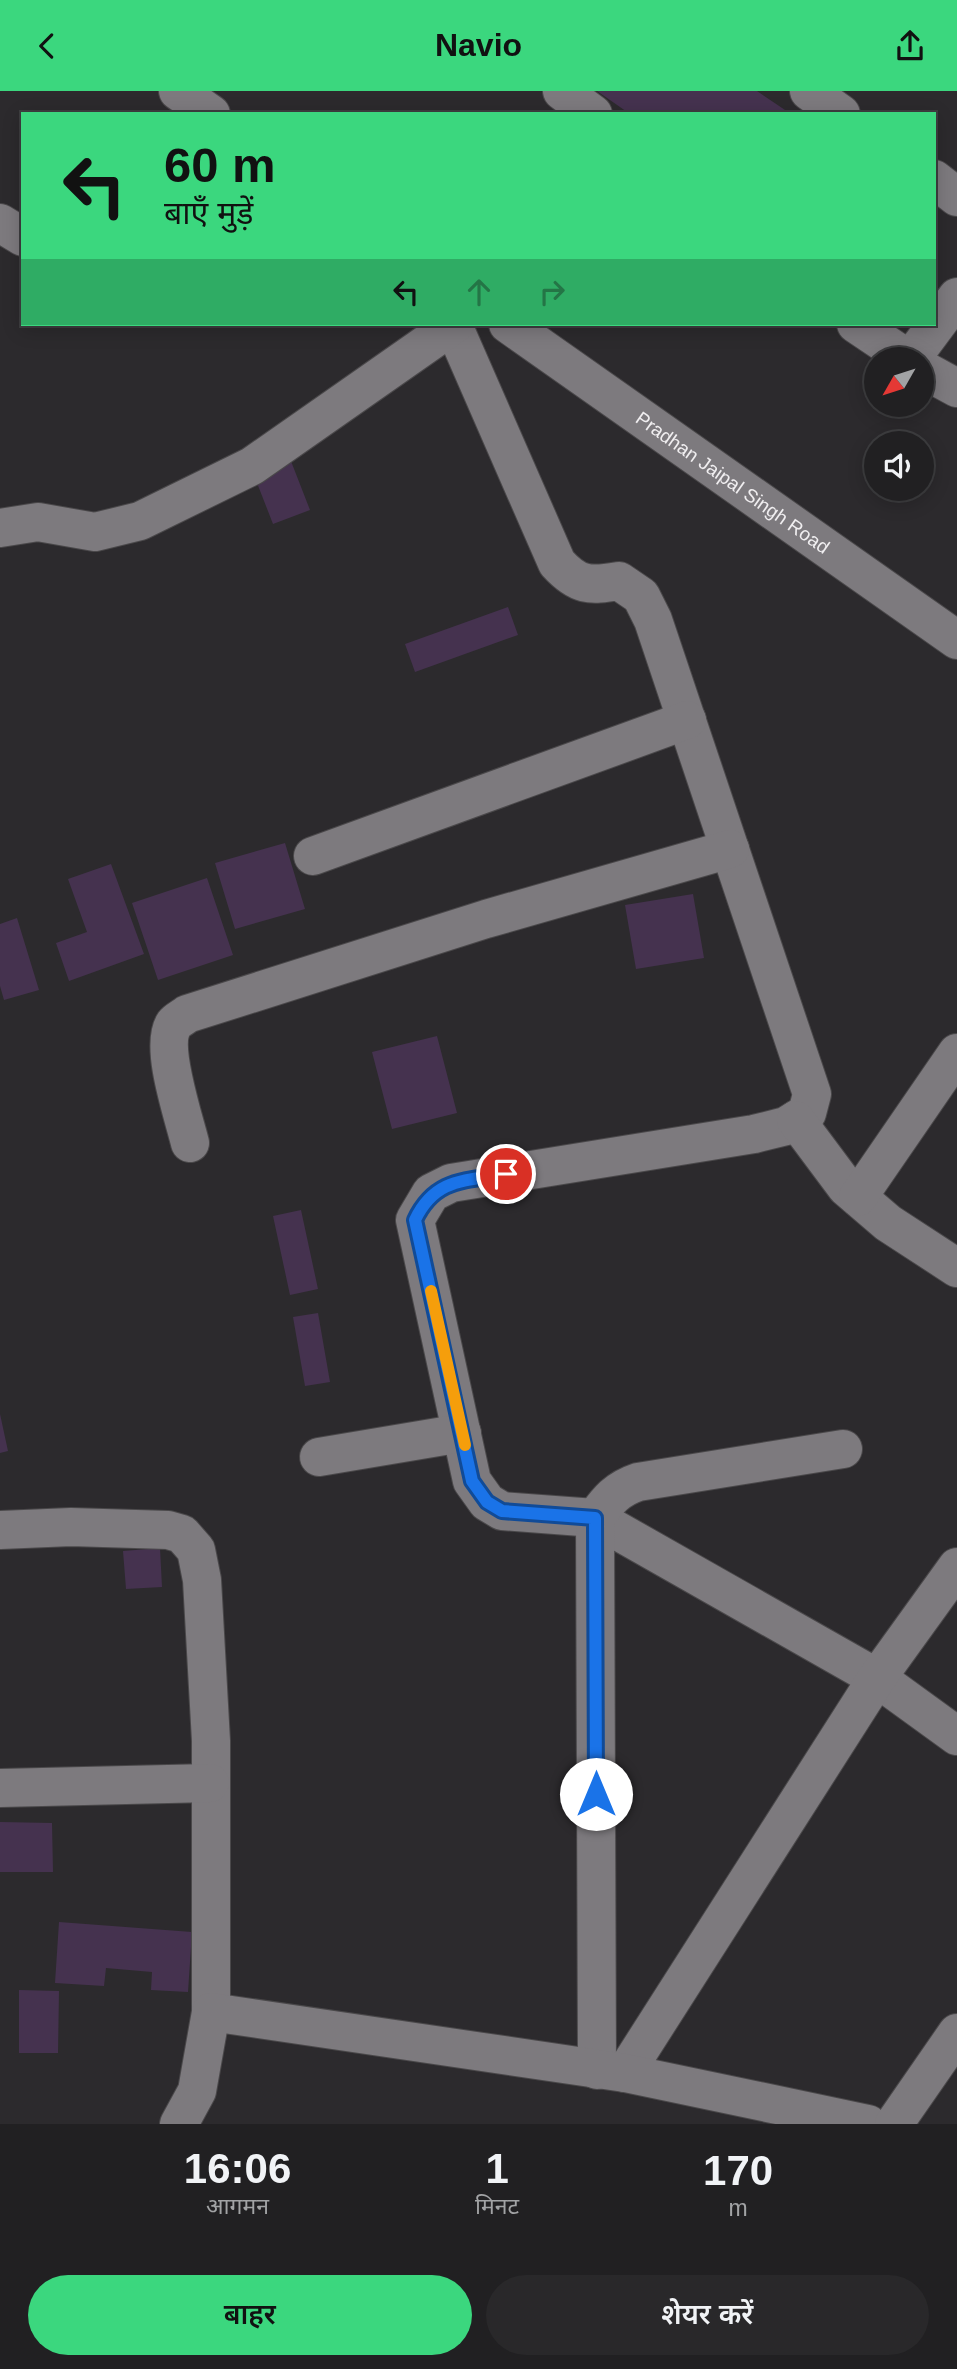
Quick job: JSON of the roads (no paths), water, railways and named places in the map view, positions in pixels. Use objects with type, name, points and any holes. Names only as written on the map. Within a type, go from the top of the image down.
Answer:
[{"type":"street","points":[[178,91],[208,112]]},
{"type":"street","points":[[562,91],[590,112]]},
{"type":"street","points":[[809,91],[838,112]]},
{"type":"street","points":[[936,181],[957,197]]},
{"type":"street","points":[[0,222],[21,236]]},
{"type":"street","points":[[936,324],[957,297]]},
{"type":"street","points":[[0,528],[38,521],[95,532],[140,520],[252,466],[451,326]]},
{"type":"street","points":[[455,326],[557,563],[572,580],[595,585],[619,581],[641,596],[653,620],[812,1094],[807,1113],[786,1126],[754,1134],[451,1183],[431,1193],[415,1220],[472,1481],[487,1502],[502,1511],[595,1518],[877,1678],[957,1736]]},
{"type":"street","name":"Pradhan Jaipal Singh Road","points":[[511,326],[957,640]]},
{"type":"street","points":[[859,326],[891,347]]},
{"type":"street","points":[[918,347],[935,326]]},
{"type":"street","points":[[934,376],[957,388]]},
{"type":"street","points":[[313,856],[687,720]]},
{"type":"street","points":[[190,1143],[172,1067],[170,1038],[174,1024],[187,1014],[486,919],[730,849]]},
{"type":"street","points":[[858,1197],[957,1053]]},
{"type":"street","points":[[796,1120],[827,1163],[858,1197],[888,1223],[957,1268]]},
{"type":"street","points":[[319,1457],[462,1433]]},
{"type":"street","points":[[611,2071],[595,1518],[610,1496],[623,1487],[638,1482],[843,1450]]},
{"type":"street","points":[[0,1530],[71,1527],[167,1529],[182,1534],[196,1550],[202,1580],[210,1783],[211,2012],[197,2091],[178,2124]]},
{"type":"street","points":[[611,2071],[877,1678],[957,1567]]},
{"type":"street","points":[[0,1788],[210,1783]]},
{"type":"street","points":[[211,2012],[611,2071],[868,2124]]},
{"type":"street","points":[[894,2124],[957,2033]]}]
